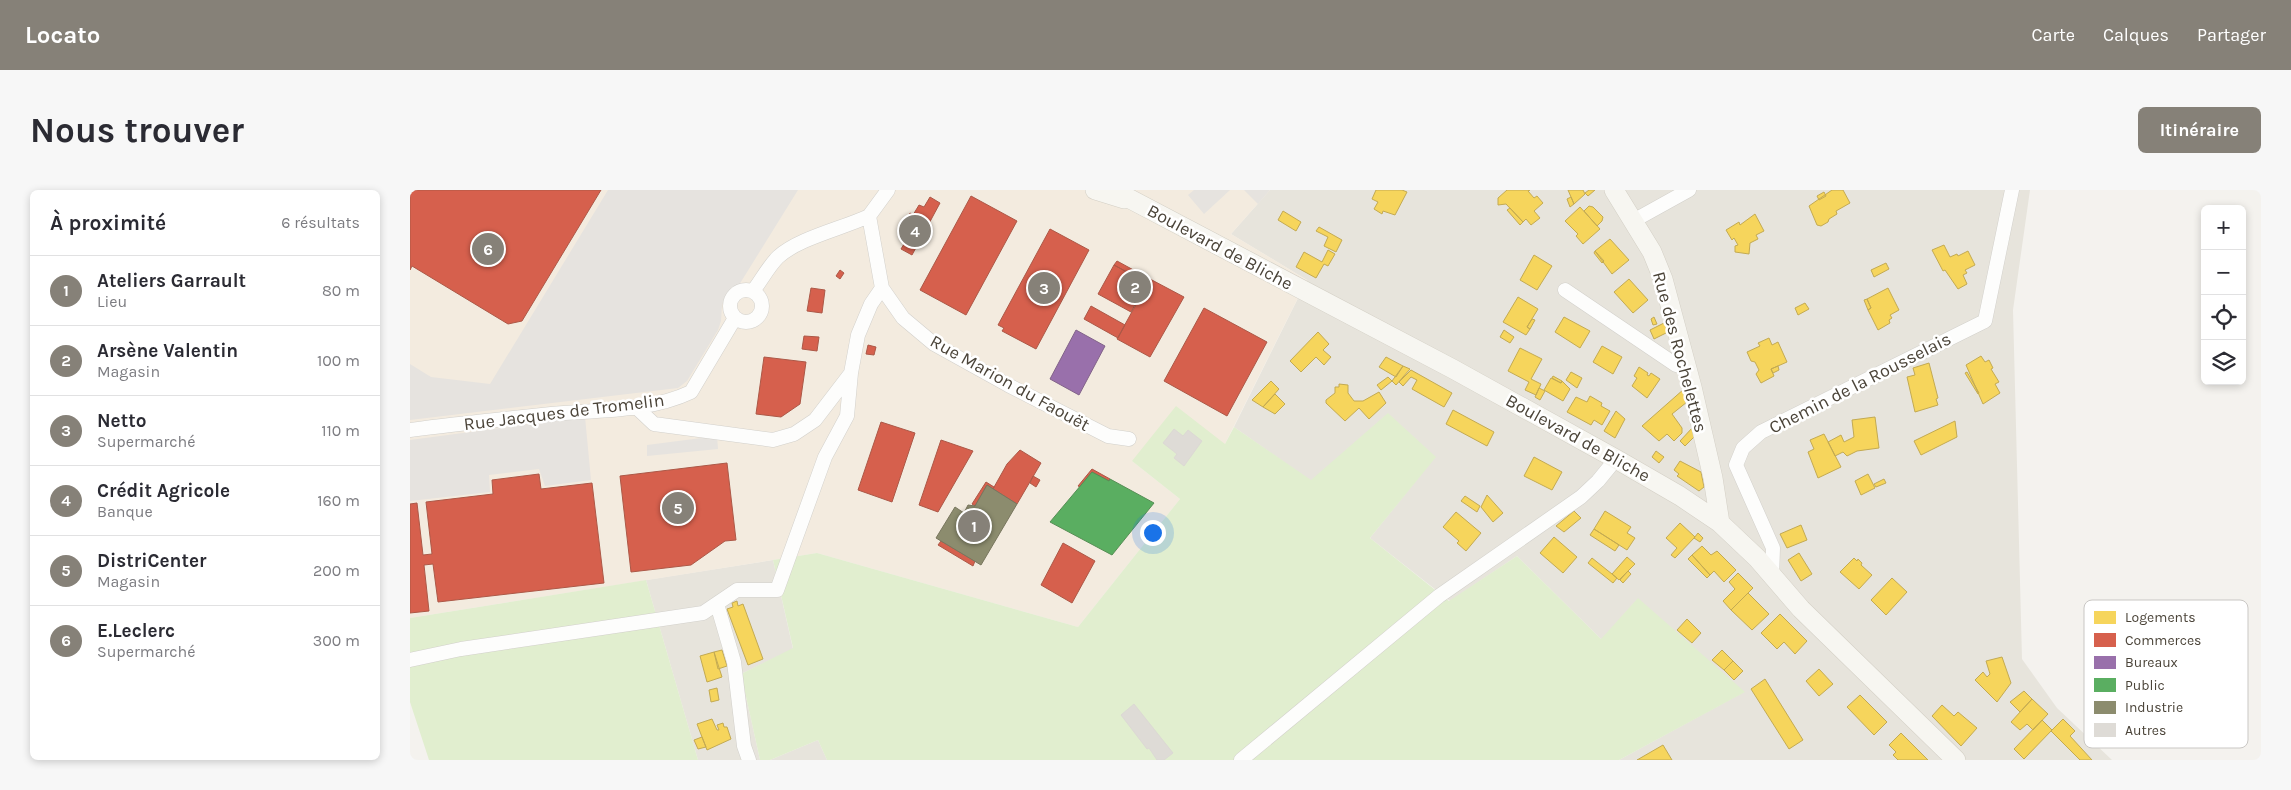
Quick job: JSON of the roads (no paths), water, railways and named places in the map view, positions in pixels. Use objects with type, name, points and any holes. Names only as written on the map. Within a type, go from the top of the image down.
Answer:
[{"type":"main road","name":"Boulevard de Bliche","points":[[1095,190],[1136,203]]},
{"type":"main road","name":"Boulevard de Bliche","points":[[1113,190],[1453,369],[1616,459],[1680,496],[1720,523],[1757,558],[1801,609],[1956,760]]},
{"type":"main road","name":"Rue des Rochelettes","points":[[1614,190],[1652,252],[1663,279],[1713,478],[1720,523]]},
{"type":"street","points":[[1633,221],[1689,190]]},
{"type":"street","name":"Chemin de la Rousselais","points":[[1772,577],[1772,548],[1736,465],[1743,448],[1761,432],[1985,321],[2012,190]]},
{"type":"street","points":[[753,292],[778,258],[799,243],[847,227],[869,216],[884,192]]},
{"type":"street","name":"Rue Marion du Faouët","points":[[869,216],[882,288],[903,318],[934,344],[1008,386],[1108,436],[1129,439]]},
{"type":"street","points":[[410,660],[461,649],[704,613],[737,590],[777,590],[825,457],[847,416],[851,373],[858,335],[871,304],[882,288]]},
{"type":"street","points":[[1566,290],[1676,365],[1686,366]]},
{"type":"street","points":[[740,291],[753,292],[762,302],[759,315],[754,320],[748,322],[734,318],[730,309],[731,298],[740,291]]},
{"type":"street","name":"Rue Jacques de Tromelin","points":[[410,430],[507,418],[636,407],[680,397],[691,392],[734,318]]},
{"type":"street","points":[[636,407],[654,424],[773,440],[794,434],[815,420],[851,373]]},
{"type":"street","points":[[1241,760],[1439,596],[1581,497],[1598,481],[1616,459]]},
{"type":"street","points":[[717,604],[734,662],[744,746],[748,760]]},
{"type":"place","name":"Crédit Agricole","points":[[915,231]]},
{"type":"place","name":"E.Leclerc","points":[[488,249]]},
{"type":"place","name":"Arsène Valentin","points":[[1135,287]]},
{"type":"place","name":"Netto","points":[[1044,288]]},
{"type":"place","name":"DistriCenter","points":[[678,508]]},
{"type":"place","name":"Ateliers Garrault","points":[[974,526]]}]
